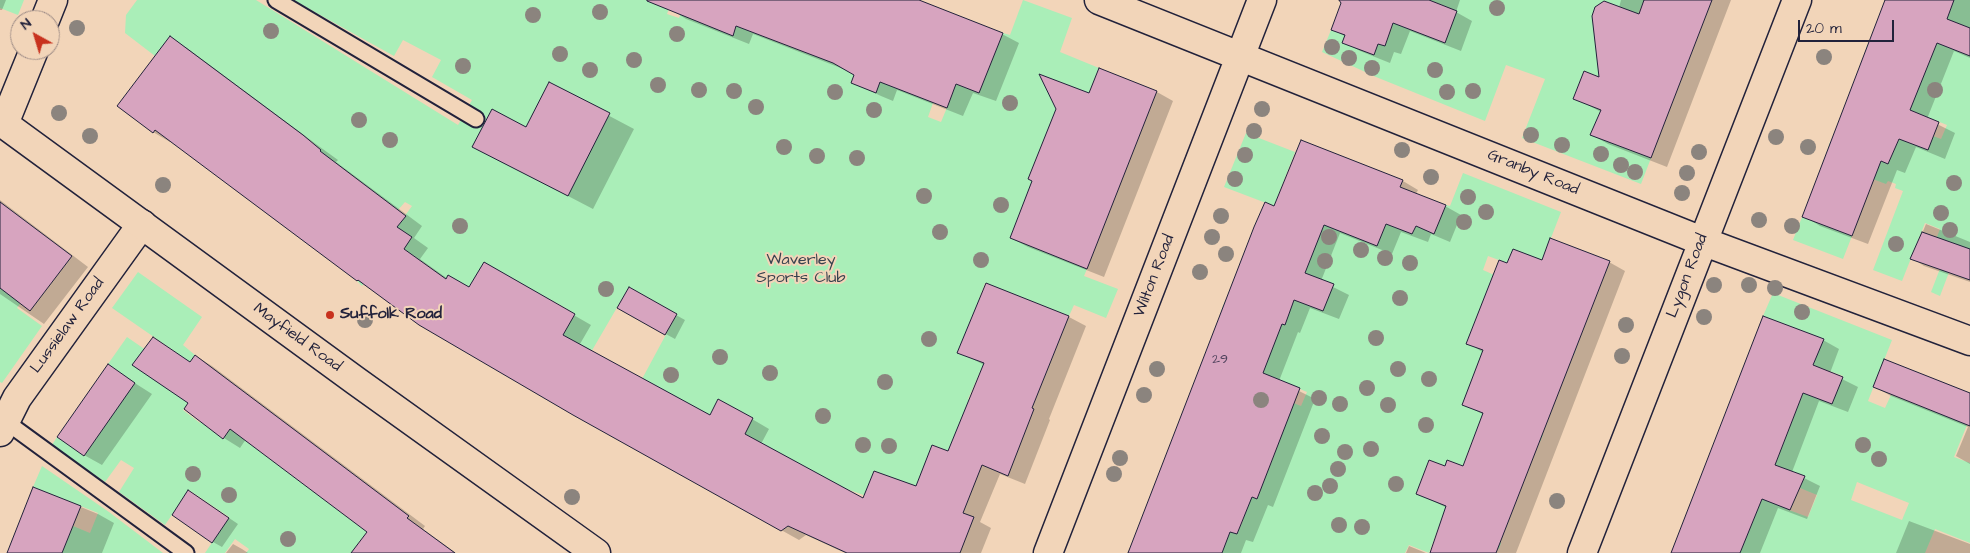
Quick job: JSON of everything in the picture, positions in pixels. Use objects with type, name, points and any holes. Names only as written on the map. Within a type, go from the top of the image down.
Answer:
[{"type":"street","name":"Granby Road","points":[[1099,0],[1702,241],[1970,340]]},
{"type":"street","name":"Wilton Road","points":[[1048,553],[1262,0]]},
{"type":"street","name":"Lygon Road","points":[[1582,553],[1797,0]]},
{"type":"street","points":[[2,123],[30,60]]},
{"type":"street","name":"Mayfield Road","points":[[2,123],[596,553]]},
{"type":"street","name":"Lussielaw Road","points":[[3,427],[22,391],[142,224]]},
{"type":"lane","points":[[276,0],[476,119]]},
{"type":"lane","points":[[3,427],[186,553]]},
{"type":"green space","points":[[0,0],[24,0],[20,10],[10,10],[10,12],[0,8]]},
{"type":"green space","name":"Waverley Sports Club","points":[[137,0],[256,0],[458,125],[472,100],[432,77],[441,60],[403,40],[394,56],[293,0],[670,0],[672,1],[667,14],[679,18],[684,6],[733,35],[736,26],[814,56],[820,42],[855,72],[851,82],[876,92],[886,66],[933,103],[928,117],[941,122],[953,93],[952,83],[979,93],[1003,33],[1010,35],[1023,0],[1072,18],[1060,52],[1099,68],[1088,96],[1080,90],[1055,80],[1061,97],[1028,179],[1046,186],[1039,220],[1020,212],[1010,238],[1087,269],[1084,276],[1118,289],[1106,318],[1074,305],[1069,316],[985,283],[979,299],[997,306],[958,353],[1036,384],[1014,386],[980,372],[968,399],[984,406],[948,451],[933,445],[907,515],[893,478],[874,471],[870,481],[869,497],[841,487],[745,434],[753,418],[718,399],[710,416],[642,379],[677,314],[629,287],[559,407],[550,401],[556,338],[565,332],[575,314],[562,306],[549,299],[540,315],[473,290],[419,325],[403,312],[434,270],[404,249],[412,237],[402,230],[362,286],[357,281],[412,206],[405,202],[398,210],[334,162],[307,169],[321,150],[311,141],[155,56],[125,33],[126,15]]},
{"type":"green space","points":[[1413,0],[1644,0],[1638,14],[1604,1],[1595,8],[1611,81],[1584,71],[1573,99],[1601,110],[1591,135],[1651,158],[1641,184],[1522,138],[1545,79],[1506,65],[1485,121],[1376,77],[1322,52],[1331,30],[1345,35],[1343,43],[1374,55],[1378,44],[1385,46],[1392,28],[1389,16],[1445,43],[1457,11],[1435,2]]},
{"type":"green space","points":[[1954,0],[1970,0],[1970,28],[1947,19]]},
{"type":"green space","points":[[1937,43],[1970,56],[1970,249],[1959,246],[1940,296],[1931,292],[1948,248],[1935,242],[1940,229],[1925,223],[1902,281],[1873,270],[1903,191],[1895,188],[1896,184],[1888,181],[1886,184],[1824,161],[1830,142],[1888,164],[1899,139],[1928,150],[1933,136],[1941,139],[1947,125],[1910,110],[1865,53],[1867,45],[1927,68]]},
{"type":"green space","points":[[1246,133],[1295,152],[1274,206],[1224,187]]},
{"type":"green space","points":[[1463,173],[1561,212],[1541,264],[1511,253],[1507,263],[1488,256],[1483,270],[1501,278],[1520,318],[1579,340],[1574,355],[1477,318],[1467,344],[1503,358],[1462,405],[1543,435],[1540,442],[1533,439],[1472,441],[1463,466],[1448,460],[1445,466],[1429,460],[1416,494],[1436,492],[1501,543],[1499,549],[1439,526],[1429,553],[1409,545],[1405,553],[1222,553],[1223,550],[1206,522],[1237,534],[1243,521],[1246,495],[1257,499],[1261,490],[1224,475],[1269,469],[1278,445],[1266,440],[1201,366],[1301,406],[1307,392],[1263,373],[1278,333],[1221,311],[1225,301],[1284,325],[1294,300],[1323,311],[1333,285],[1305,273],[1314,250],[1254,227],[1257,220],[1287,231],[1294,214],[1371,218],[1362,240],[1376,246],[1386,224],[1412,234],[1416,226],[1434,234],[1446,205],[1450,206]]},
{"type":"green space","points":[[1802,217],[1852,236],[1843,259],[1793,240]]},
{"type":"green space","points":[[138,272],[202,317],[183,345],[195,355],[173,385],[191,399],[183,410],[200,423],[208,412],[213,416],[206,426],[223,439],[230,429],[367,532],[358,544],[369,553],[246,553],[249,549],[235,539],[225,553],[205,553],[229,517],[189,490],[165,525],[119,492],[134,468],[121,460],[105,482],[52,445],[57,437],[84,456],[134,383],[108,364],[127,337],[156,357],[177,353],[112,308]]},
{"type":"green space","points":[[0,288],[27,294],[17,308],[42,326],[2,383],[0,382]]},
{"type":"green space","points":[[1773,293],[1892,340],[1868,401],[1885,408],[1891,395],[1928,409],[1938,383],[1969,420],[1954,457],[1970,463],[1970,543],[1935,529],[1925,553],[1740,553],[1765,491],[1792,501],[1789,510],[1808,517],[1817,495],[1800,488],[1804,476],[1775,465],[1803,393],[1832,404],[1843,376],[1813,365],[1823,339],[1763,316]],"holes":[[[1857,482],[1909,503],[1902,520],[1851,500]]]},
{"type":"green space","points":[[42,466],[109,512],[163,553],[62,553],[73,526],[90,533],[98,513],[33,487]]},
{"type":"building","points":[[647,0],[919,0],[1003,33],[979,93],[956,84],[947,108],[880,82],[876,93],[851,83],[854,75],[833,63],[736,26],[733,36]]},
{"type":"building","points":[[1339,0],[1429,0],[1457,11],[1445,43],[1393,23],[1385,46],[1378,44],[1374,55],[1342,43],[1345,35],[1331,30],[1341,3]]},
{"type":"building","points":[[1644,0],[1712,0],[1651,158],[1590,135],[1601,110],[1573,99],[1584,71],[1599,77],[1592,16],[1595,7],[1604,1],[1639,14]]},
{"type":"building","points":[[1885,0],[1954,0],[1947,19],[1970,28],[1970,56],[1937,43],[1910,110],[1939,122],[1928,150],[1899,139],[1888,164],[1881,161],[1852,236],[1802,217]]},
{"type":"building","points":[[170,36],[303,135],[320,151],[406,216],[397,227],[412,237],[404,249],[446,279],[448,275],[469,287],[484,262],[575,314],[563,335],[710,415],[718,399],[753,418],[745,434],[863,498],[874,471],[916,486],[932,445],[948,451],[984,363],[957,353],[986,283],[1069,316],[1032,408],[1034,409],[1008,476],[982,465],[963,513],[974,517],[960,553],[847,553],[788,526],[781,531],[573,415],[419,325],[155,130],[153,133],[117,106]]},
{"type":"building","points":[[1099,68],[1157,91],[1087,269],[1010,238],[1032,181],[1028,179],[1056,109],[1039,74],[1089,93]]},
{"type":"building","points":[[549,82],[610,113],[568,196],[472,147],[492,109],[526,127]]},
{"type":"building","points":[[1301,140],[1403,180],[1400,187],[1446,205],[1434,234],[1416,226],[1412,234],[1386,224],[1377,246],[1324,225],[1305,273],[1334,284],[1323,311],[1294,300],[1285,325],[1282,324],[1263,373],[1300,388],[1257,499],[1252,497],[1237,534],[1230,532],[1222,553],[1128,553],[1254,227],[1265,202],[1274,206]]},
{"type":"building","points":[[0,202],[72,256],[30,311],[0,288]]},
{"type":"building","points":[[1922,232],[1970,249],[1970,280],[1910,259]]},
{"type":"building","points":[[1550,238],[1610,261],[1496,553],[1430,553],[1446,506],[1416,494],[1429,460],[1445,466],[1447,460],[1463,466],[1483,413],[1462,405],[1483,350],[1466,344],[1499,260],[1507,263],[1513,249],[1542,260]]},
{"type":"building","points":[[629,287],[677,314],[665,335],[617,308]]},
{"type":"building","points":[[1763,316],[1824,339],[1813,365],[1843,377],[1832,404],[1803,393],[1775,465],[1805,476],[1790,510],[1762,499],[1740,553],[1671,553]]},
{"type":"building","points":[[153,337],[190,362],[195,355],[409,516],[407,518],[455,553],[351,553],[367,532],[230,429],[223,439],[184,409],[188,403],[132,365]]},
{"type":"building","points":[[1884,359],[1970,393],[1970,426],[1873,387]]},
{"type":"building","points":[[108,364],[135,383],[84,456],[57,437]]},
{"type":"building","points":[[33,487],[81,506],[62,553],[7,553]]},
{"type":"building","points":[[188,490],[229,518],[212,543],[172,515]]},
{"type":"place","name":"Suffolk Road","points":[[330,315]]}]
